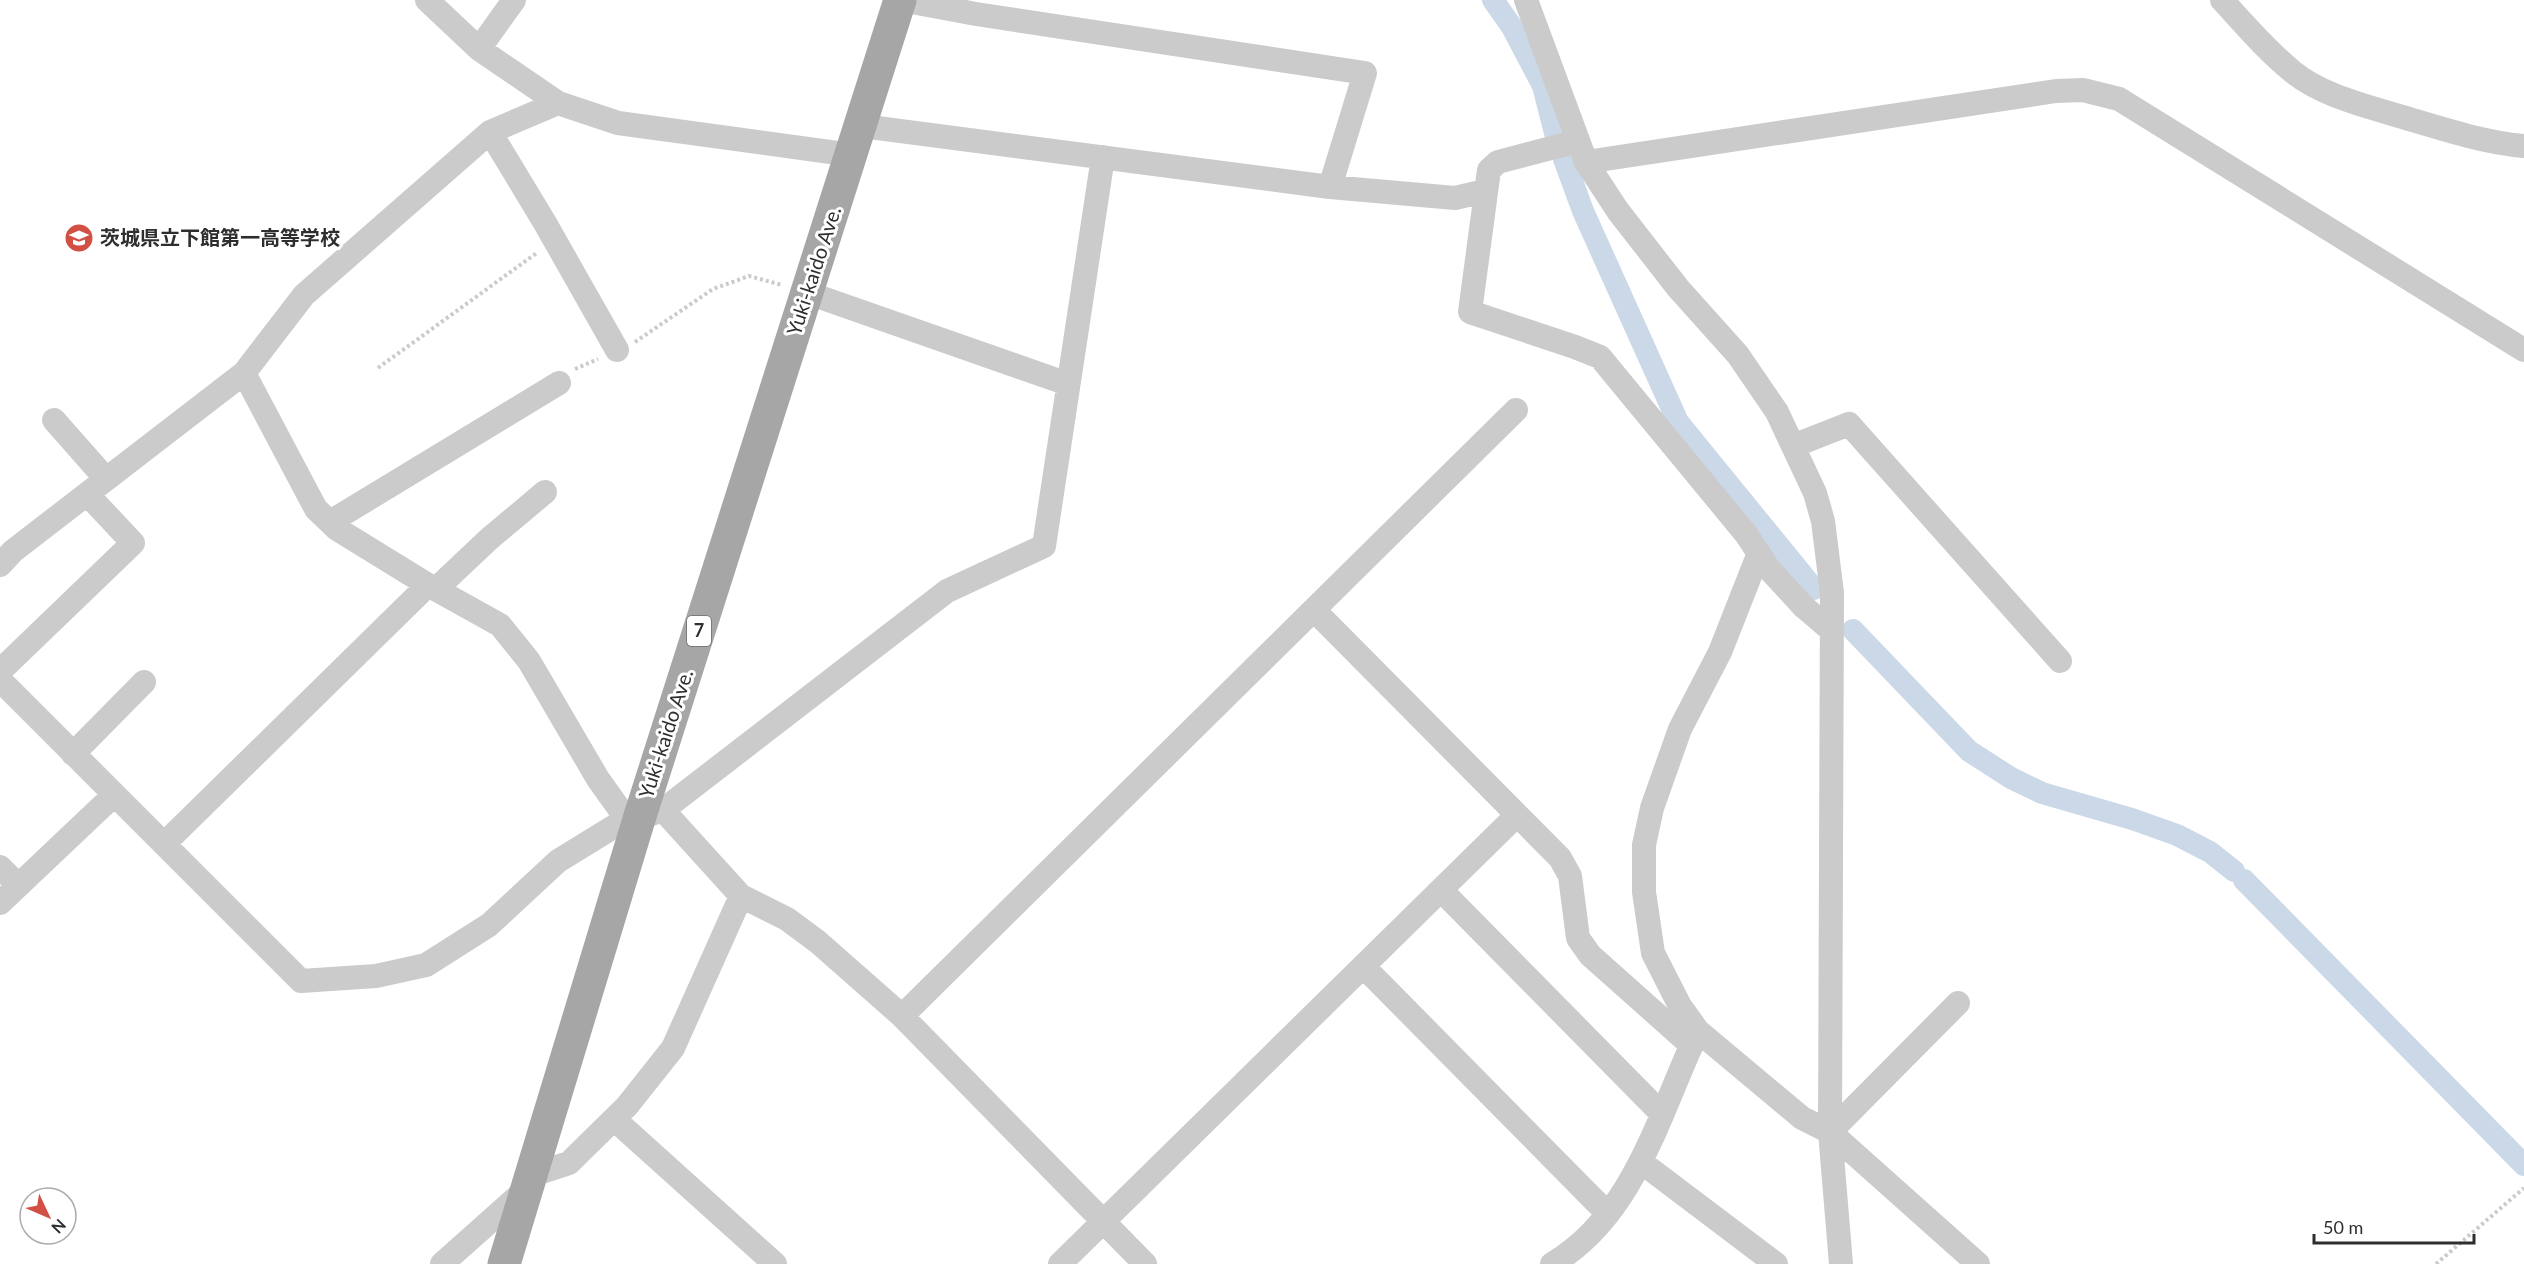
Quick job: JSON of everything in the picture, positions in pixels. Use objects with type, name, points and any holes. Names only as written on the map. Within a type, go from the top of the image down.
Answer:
[{"type":"main road","name":"Yuki-kaido Ave.","points":[[504,1264],[527,1183],[900,0]]},
{"type":"street","points":[[427,0],[479,49],[558,103],[618,123],[1103,157],[1330,187],[1455,198],[1485,191]]},
{"type":"street","points":[[479,49],[514,0]]},
{"type":"street","points":[[900,0],[976,14],[1365,73],[1330,187]]},
{"type":"street","points":[[1526,0],[1582,151],[1618,211],[1678,288],[1738,355],[1777,412],[1815,493],[1823,521],[1832,593],[1830,1132],[1841,1264]]},
{"type":"street","points":[[2222,0],[2266,48],[2295,74],[2325,91],[2482,140],[2524,146]]},
{"type":"street","points":[[1832,631],[1804,607],[1769,569],[1746,534],[1704,486],[1690,464],[1600,357],[1470,312],[1485,191],[1489,170],[1498,162],[2045,92],[2083,90],[2119,99],[2524,350]]},
{"type":"street","points":[[0,565],[13,551],[244,373],[304,296],[490,132],[558,103]]},
{"type":"street","points":[[490,132],[555,239],[617,350]]},
{"type":"street","points":[[0,680],[301,981],[376,976],[426,964],[489,926],[558,861],[615,826],[644,815],[947,591],[1044,546],[1103,157]]},
{"type":"street","points":[[808,293],[1068,384]]},
{"type":"street","points":[[244,373],[316,509],[330,522],[432,587],[500,625],[529,661],[598,778],[741,896],[787,919],[818,942],[902,1016],[1145,1264]]},
{"type":"street","points":[[330,522],[556,385]]},
{"type":"street","points":[[902,1016],[1516,410]]},
{"type":"street","points":[[0,670],[133,543],[54,420]]},
{"type":"street","points":[[1793,446],[1849,424],[2060,661]]},
{"type":"street","points":[[164,844],[432,587],[545,492]]},
{"type":"street","points":[[1552,1264],[1574,1251],[1602,1223],[1641,1162],[1695,1038],[1653,953],[1644,892],[1644,845],[1652,808],[1680,729],[1720,652],[1759,553]]},
{"type":"street","points":[[1314,610],[1565,864],[1571,883],[1578,938],[1590,955],[1802,1118],[1830,1132],[1978,1264]]},
{"type":"street","points":[[73,754],[144,682]]},
{"type":"street","points":[[0,903],[114,795]]},
{"type":"street","points":[[1060,1264],[1517,815]]},
{"type":"street","points":[[0,867],[18,885]]},
{"type":"street","points":[[1442,890],[1662,1114]]},
{"type":"street","points":[[442,1264],[527,1183],[569,1163],[614,1119],[673,1048],[741,896]]},
{"type":"street","points":[[1364,967],[1608,1214]]},
{"type":"street","points":[[1830,1132],[1959,1003]]},
{"type":"street","points":[[614,1119],[775,1264]]},
{"type":"street","points":[[1641,1162],[1776,1264]]},
{"type":"path","points":[[378,368],[555,239]]},
{"type":"path","points":[[556,385],[557,376],[627,347],[713,290],[749,276],[808,293]]},
{"type":"path","points":[[2436,1264],[2524,1188]]},
{"type":"waterway","points":[[1493,0],[1512,27],[1543,86],[1555,133]]},
{"type":"waterway","points":[[1564,159],[1583,211],[1678,422],[1814,589]]},
{"type":"waterway","points":[[1853,630],[1969,751],[2011,778],[2042,793],[2132,819],[2177,835],[2210,852],[2234,871]]},
{"type":"waterway","points":[[2244,880],[2524,1165]]},
{"type":"place","name":"茨城県立下館第一高等学校","points":[[79,238]]}]
